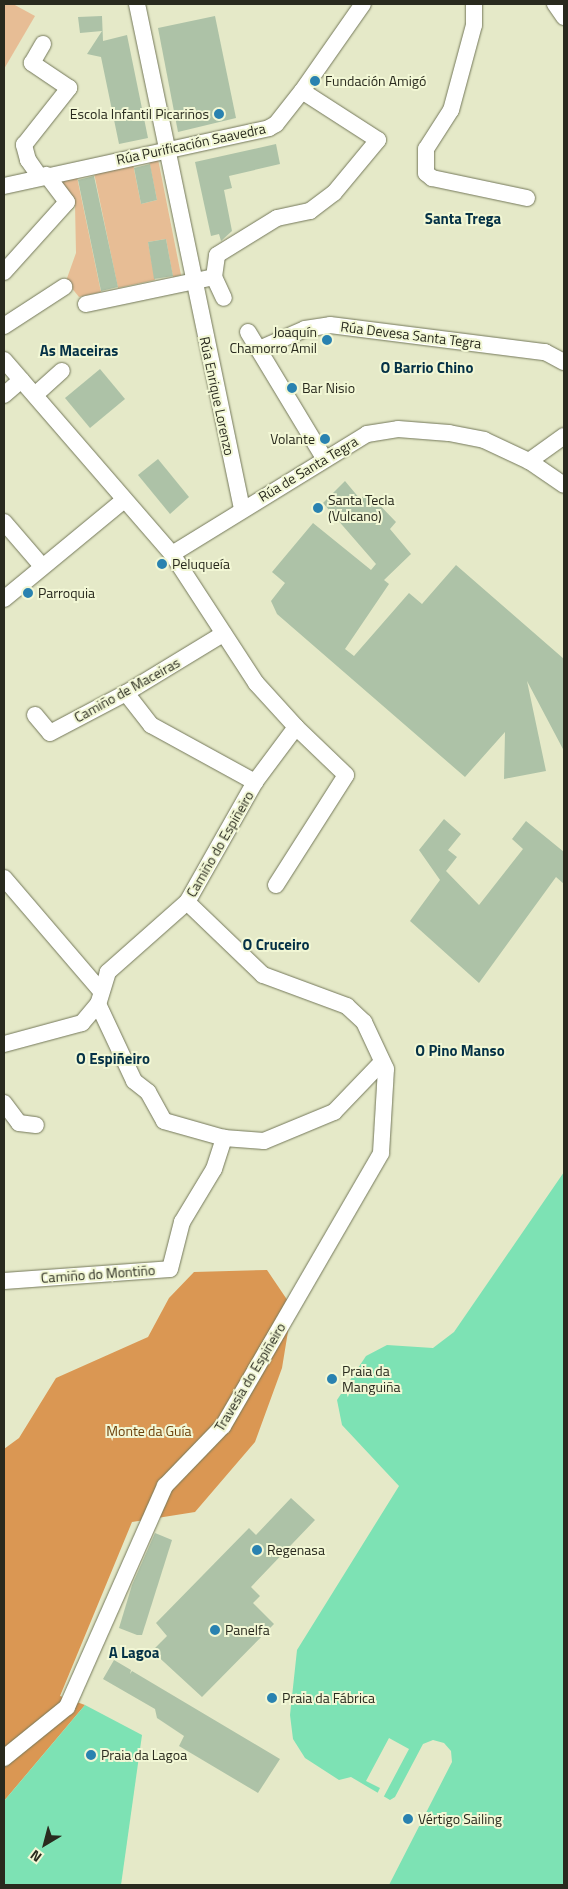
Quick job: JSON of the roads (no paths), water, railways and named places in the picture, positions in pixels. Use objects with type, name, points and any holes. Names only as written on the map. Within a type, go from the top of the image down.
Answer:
[{"type":"street","name":"Rúa Enrique Lorenzo","points":[[138,4],[242,509]]},
{"type":"street","name":"Rúa Purificación Saavedra","points":[[4,186],[269,128],[302,91],[363,4]]},
{"type":"street","points":[[475,4],[474,25],[451,110],[426,149],[426,173],[432,178],[527,198]]},
{"type":"street","points":[[555,4],[564,17]]},
{"type":"street","points":[[4,272],[67,202],[28,160],[24,145],[68,88],[32,63],[43,44]]},
{"type":"street","points":[[224,298],[214,277],[217,255],[277,218],[310,211],[334,193],[378,140],[302,91]]},
{"type":"street","points":[[86,304],[214,277]]},
{"type":"street","points":[[7,320],[64,287]]},
{"type":"street","name":"Rúa Devesa Santa Tegra","points":[[259,350],[305,329],[330,325],[544,352],[564,362]]},
{"type":"street","points":[[248,332],[324,458]]},
{"type":"street","points":[[4,360],[123,501],[172,554],[256,683],[296,727],[346,775],[276,884]]},
{"type":"street","points":[[34,395],[62,371]]},
{"type":"street","points":[[4,394],[21,380]]},
{"type":"street","name":"Rúa de Santa Tegra","points":[[172,554],[324,458],[367,434],[398,429],[449,433],[484,440],[529,461],[564,486]]},
{"type":"street","points":[[529,461],[564,436]]},
{"type":"street","points":[[4,599],[123,501]]},
{"type":"street","points":[[4,522],[42,566]]},
{"type":"street","name":"Camiño de Maceiras","points":[[35,715],[50,733],[126,693],[223,634]]},
{"type":"street","name":"Camiño do Espiñeiro","points":[[126,693],[151,725],[255,782]]},
{"type":"street","name":"Camiño do Espiñeiro","points":[[4,1044],[82,1023],[99,997],[108,972],[187,902],[255,782],[296,727]]},
{"type":"street","points":[[4,878],[99,997],[134,1081],[148,1092],[164,1120],[224,1138],[264,1141],[334,1112],[382,1062]]},
{"type":"street","name":"Travesía do Espiñeiro","points":[[4,1758],[67,1707],[165,1486],[223,1426],[381,1153],[386,1068],[364,1022],[347,1006],[263,975],[187,902]]},
{"type":"street","points":[[4,1103],[19,1123],[36,1125]]},
{"type":"street","name":"Camiño do Montiño","points":[[4,1281],[170,1269],[182,1222],[214,1169],[224,1138]]},
{"type":"place","name":"Fundación Amigó","points":[[315,81]]},
{"type":"place","name":"Escola Infantil Picariños","points":[[219,114]]},
{"type":"place","name":"Joaquín Chamorro Amil","points":[[327,340]]},
{"type":"place","name":"Bar Nisio","points":[[292,388]]},
{"type":"place","name":"Volante","points":[[325,439]]},
{"type":"place","name":"Santa Tecla (Vulcano)","points":[[318,508]]},
{"type":"place","name":"Peluqueía","points":[[162,564]]},
{"type":"place","name":"Parroquia","points":[[28,593]]},
{"type":"place","name":"Praia da Manguiña","points":[[332,1379]]},
{"type":"place","name":"Regenasa","points":[[257,1550]]},
{"type":"place","name":"Panelfa","points":[[215,1630]]},
{"type":"place","name":"Praia da Fábrica","points":[[272,1698]]},
{"type":"place","name":"Praia da Lagoa","points":[[91,1755]]},
{"type":"place","name":"Vértigo Sailing","points":[[408,1819]]},
{"type":"district","name":"Santa Trega","points":[[463,219]]},
{"type":"district","name":"As Maceiras","points":[[79,351]]},
{"type":"district","name":"O Barrio Chino","points":[[427,368]]},
{"type":"district","name":"O Cruceiro","points":[[276,945]]},
{"type":"district","name":"O Pino Manso","points":[[460,1051]]},
{"type":"district","name":"O Espiñeiro","points":[[113,1059]]},
{"type":"district","name":"A Lagoa","points":[[134,1653]]},
{"type":"park label","name":"Monte da Guía","points":[[149,1431]]}]
